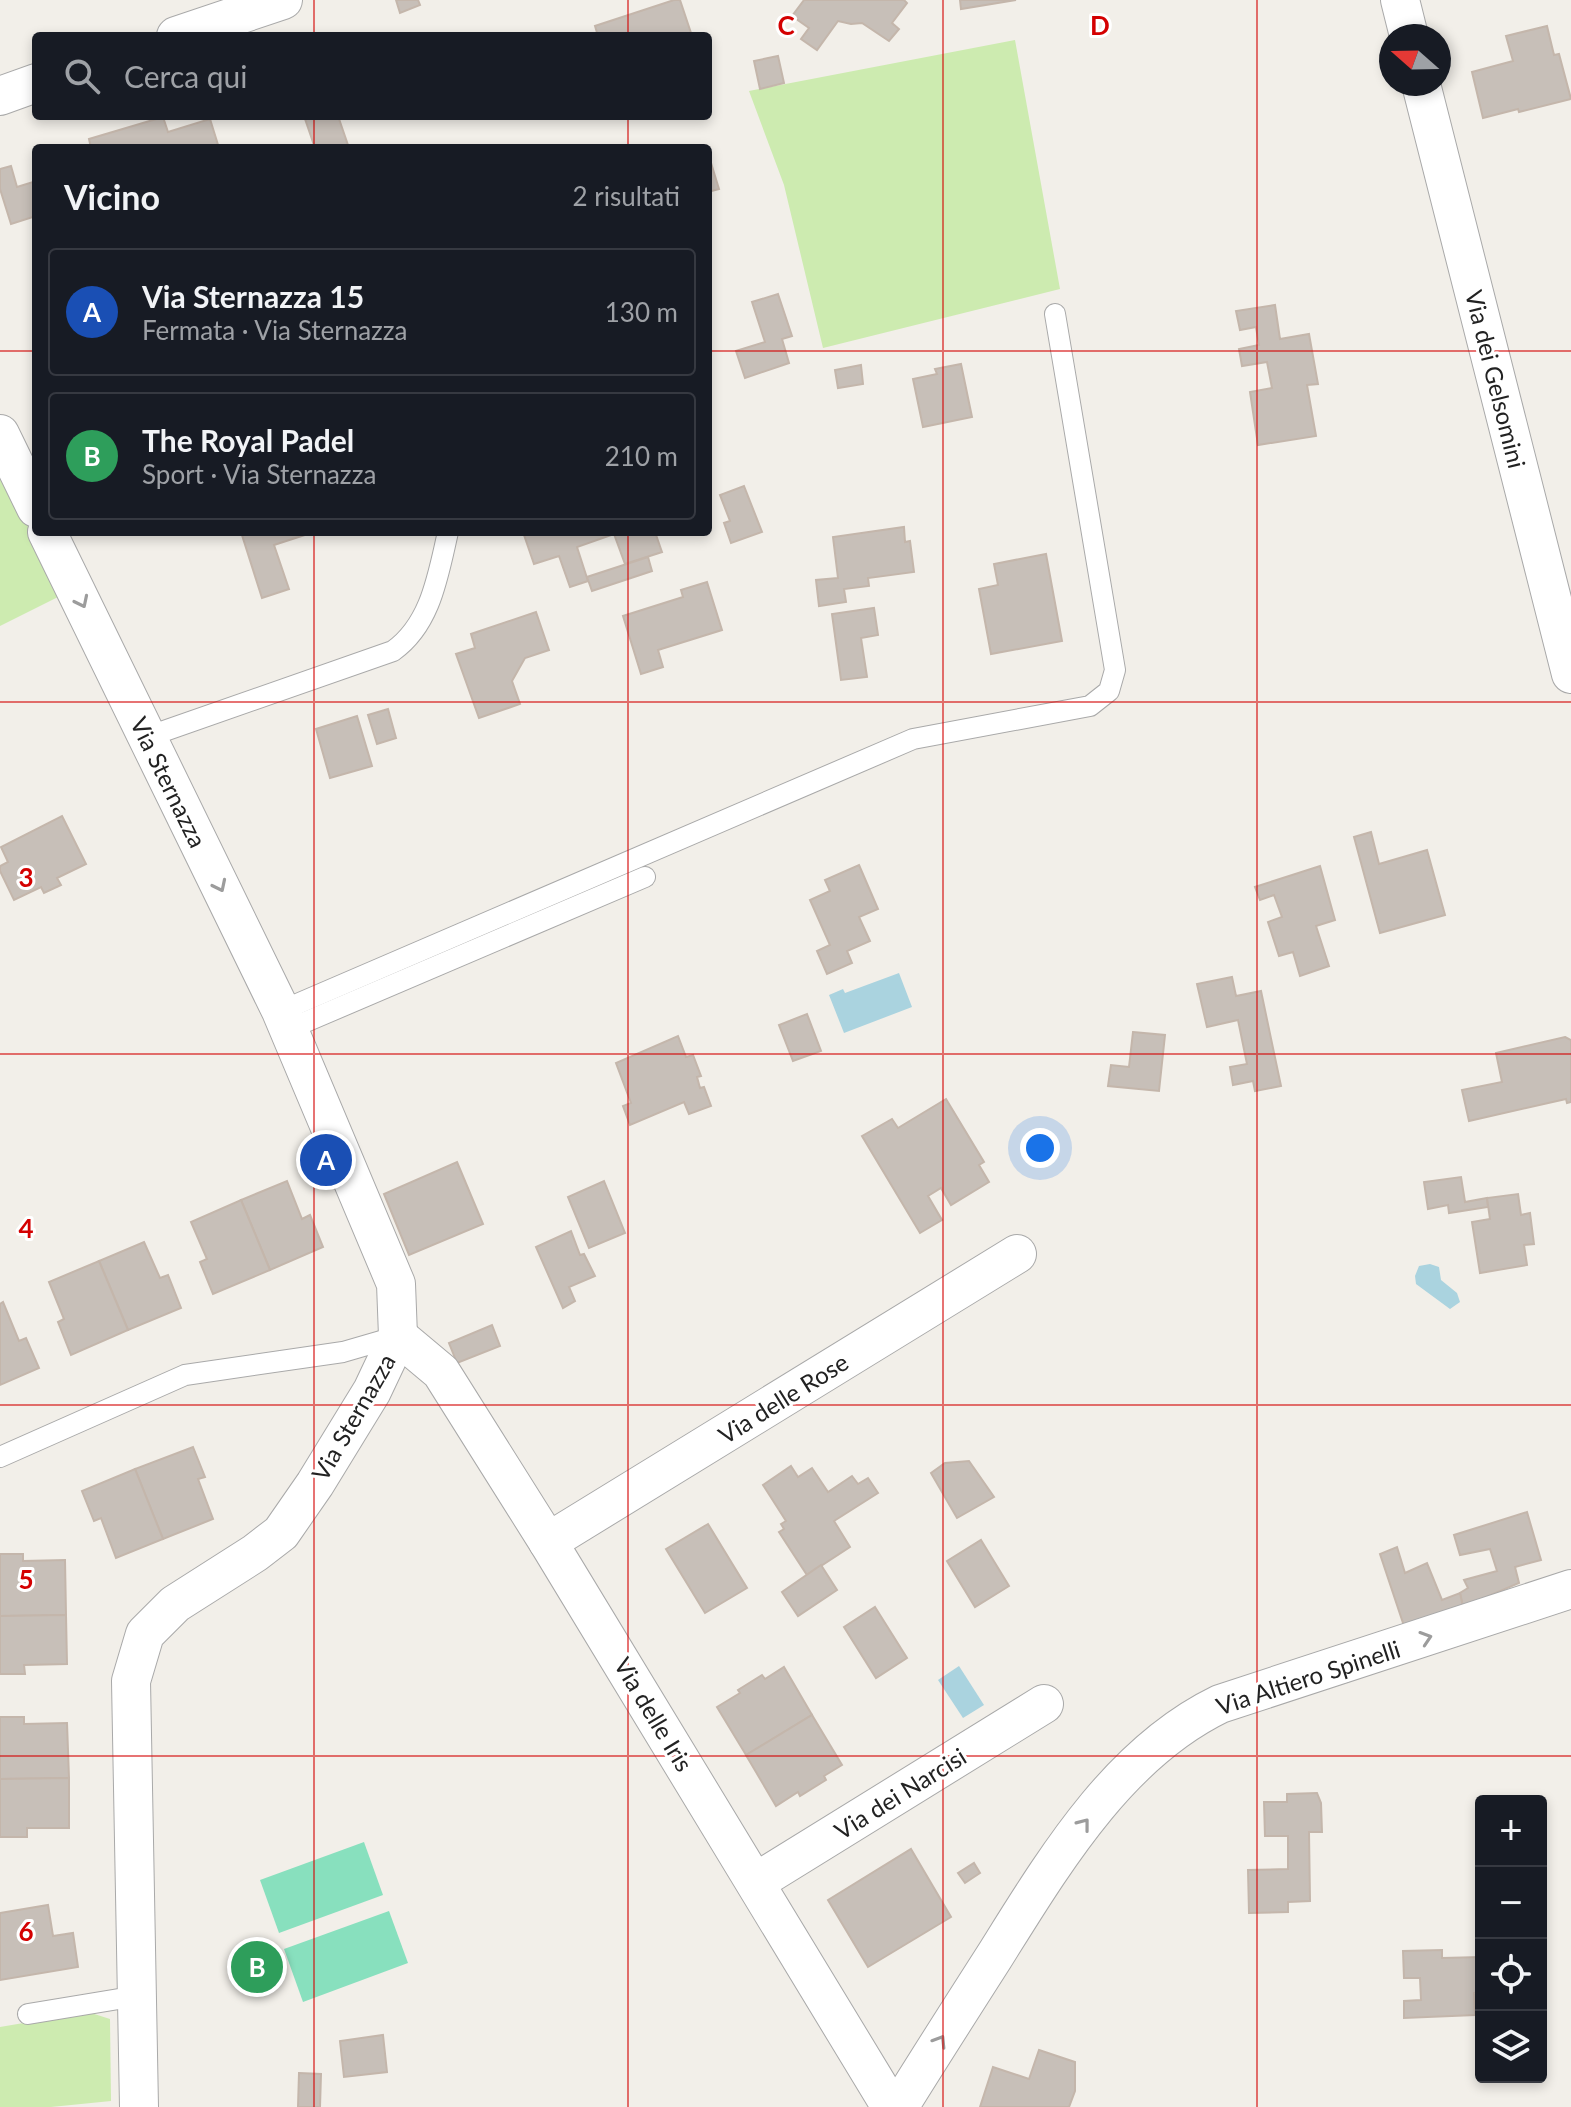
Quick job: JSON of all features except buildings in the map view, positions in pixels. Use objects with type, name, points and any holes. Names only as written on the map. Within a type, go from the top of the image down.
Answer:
[{"type":"street","points":[[188,32],[283,0]]},
{"type":"street","points":[[1400,0],[1406,24]]},
{"type":"street","points":[[0,96],[32,84]]},
{"type":"street","name":"Via dei Gelsomini","points":[[1424,96],[1571,674]]},
{"type":"street","points":[[0,434],[32,500]]},
{"type":"street","name":"Via Sternazza","points":[[49,536],[285,1020],[396,1284],[398,1336],[372,1391],[281,1533],[175,1604],[145,1634],[131,1681],[139,2107]]},
{"type":"street","name":"Via delle Rose","points":[[548,1542],[1017,1254]]},
{"type":"street","name":"Via delle Iris","points":[[398,1336],[441,1372],[548,1542],[891,2107]]},
{"type":"street","name":"Via Altiero Spinelli","points":[[899,2107],[1029,1900],[1084,1823],[1141,1758],[1191,1718],[1220,1704],[1571,1589]]},
{"type":"street","name":"Via dei Narcisi","points":[[756,1882],[1044,1704]]},
{"type":"lane","points":[[285,1020],[913,739],[1090,706],[1109,691],[1115,670],[1055,314]]},
{"type":"lane","points":[[147,737],[393,651],[406,642],[425,611],[435,586],[447,536]]},
{"type":"lane","points":[[285,1020],[645,877]]},
{"type":"lane","points":[[0,1457],[185,1375],[343,1352],[398,1336]]},
{"type":"lane","points":[[28,2014],[137,1996]]},
{"type":"green space","points":[[1015,40],[1060,289],[823,348],[784,185],[749,91]]},
{"type":"green space","points":[[0,460],[32,527],[32,536],[36,536],[64,594],[0,626]]},
{"type":"green space","points":[[364,1842],[383,1895],[279,1933],[260,1880]]},
{"type":"green space","points":[[389,1911],[408,1963],[303,2002],[284,1949]]},
{"type":"green space","points":[[88,2012],[110,2019],[111,2101],[51,2107],[0,2107],[0,2027]]},
{"type":"water","points":[[899,973],[912,1007],[844,1033],[829,995],[843,989],[845,993]]},
{"type":"water","points":[[1430,1264],[1439,1267],[1441,1280],[1457,1293],[1460,1302],[1450,1309],[1416,1284],[1419,1266]]},
{"type":"water","points":[[959,1666],[984,1705],[963,1718],[938,1680]]},
{"type":"place","name":"Via Sternazza 15","points":[[326,1160]]},
{"type":"place","name":"The Royal Padel","points":[[257,1967]]}]
